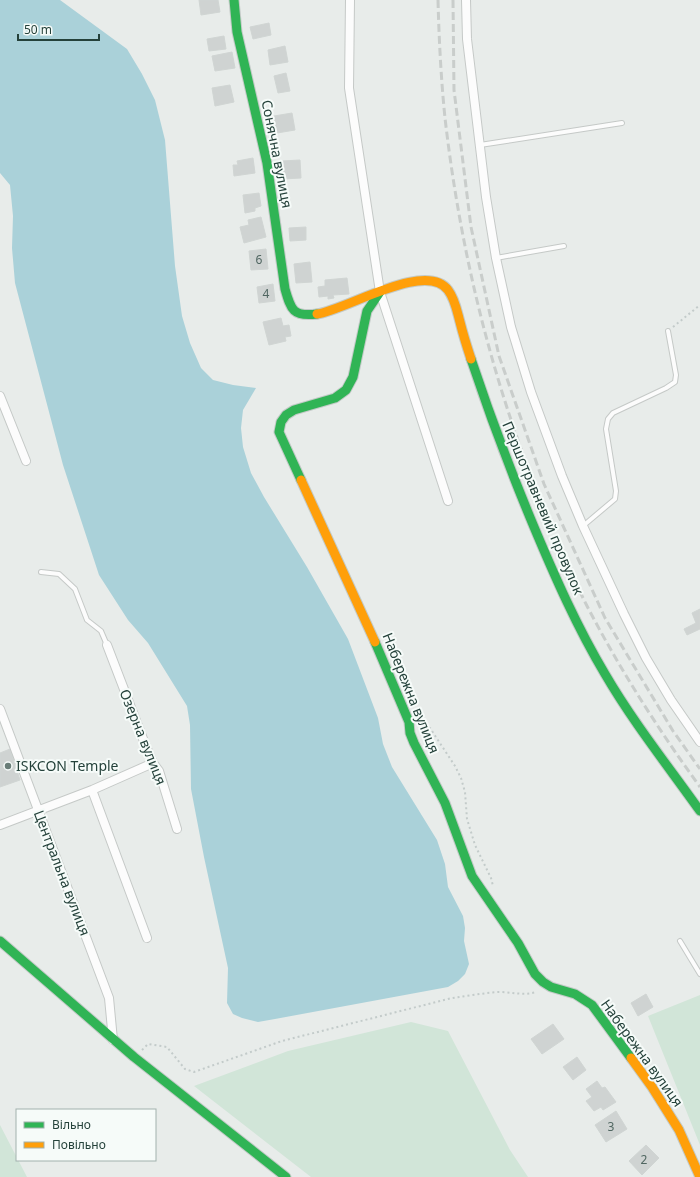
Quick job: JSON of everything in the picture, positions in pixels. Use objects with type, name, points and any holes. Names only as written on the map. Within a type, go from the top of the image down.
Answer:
[{"type":"street","name":"Сонячна вулиця","points":[[234,0],[238,32],[268,163],[285,289],[291,306],[295,311],[306,315],[313,315],[380,292]]},
{"type":"street","points":[[350,0],[349,88],[380,292],[448,501]]},
{"type":"street","points":[[466,0],[467,40],[486,197],[496,258],[512,327],[531,392],[562,476],[583,526],[624,614],[646,658],[671,700],[700,742]]},
{"type":"street","name":"Першотравневий провулок","points":[[380,292],[395,285],[421,280],[432,281],[441,284],[449,291],[454,299],[483,398],[543,550],[563,593],[593,652],[619,697],[700,811]]},
{"type":"street","name":"Набережна вулиця","points":[[380,292],[367,311],[353,377],[344,393],[327,402],[290,411],[282,417],[279,424],[279,432],[366,621],[409,722],[410,733],[414,743],[445,803],[472,876],[518,943],[535,974],[551,987],[575,994],[584,999],[592,1005],[606,1022],[652,1087],[679,1130],[700,1177]]},
{"type":"street","points":[[0,397],[26,461]]},
{"type":"street","name":"Озерна вулиця","points":[[107,645],[153,763],[159,771],[177,829]]},
{"type":"street","name":"Центральна вулиця","points":[[0,709],[109,998],[113,1040]]},
{"type":"street","points":[[0,825],[92,790],[153,763]]},
{"type":"street","points":[[92,790],[147,938]]},
{"type":"street","points":[[0,941],[113,1040],[286,1177]]},
{"type":"lane","points":[[480,145],[622,123]]},
{"type":"lane","points":[[496,258],[564,246]]},
{"type":"lane","points":[[583,526],[615,499],[616,491],[606,429],[608,419],[613,413],[666,388],[674,382],[676,376],[668,331]]},
{"type":"lane","points":[[41,572],[59,574],[75,589],[87,620],[101,631],[107,645]]},
{"type":"lane","points":[[680,941],[700,974]]},
{"type":"path","points":[[668,331],[700,305]]},
{"type":"path","points":[[409,722],[424,724],[430,728],[455,766],[461,778],[465,792],[467,818],[475,845],[491,878],[494,890]]},
{"type":"path","points":[[134,1057],[148,1044],[167,1047],[184,1069],[194,1072],[282,1041],[452,998],[480,993],[501,992],[530,994],[551,987]]},
{"type":"green space","points":[[700,995],[700,1145],[648,1016]]},
{"type":"green space","points":[[411,1022],[448,1031],[510,1150],[528,1177],[311,1177],[194,1086],[288,1051]]},
{"type":"green space","points":[[0,1125],[16,1156],[16,1161],[19,1161],[27,1177],[0,1177]]},
{"type":"water","points":[[0,0],[60,0],[127,49],[155,100],[165,140],[175,266],[182,316],[190,343],[201,368],[213,380],[233,385],[256,388],[243,410],[241,428],[243,447],[251,473],[348,639],[378,718],[383,744],[392,767],[437,840],[445,864],[448,887],[463,916],[465,928],[464,941],[469,964],[465,974],[458,981],[448,987],[258,1022],[233,1014],[227,1003],[228,968],[191,789],[190,725],[187,706],[148,643],[128,620],[99,575],[63,465],[15,283],[12,248],[13,216],[10,185],[0,173]]},
{"type":"building","points":[[199,0],[218,0],[220,12],[201,15]]},
{"type":"building","points":[[269,23],[271,35],[253,39],[250,27]]},
{"type":"building","points":[[224,36],[226,49],[209,51],[207,39]]},
{"type":"building","points":[[285,46],[288,62],[270,65],[268,50]]},
{"type":"building","points":[[232,52],[235,68],[215,71],[212,56]]},
{"type":"building","points":[[286,73],[290,91],[278,93],[274,76]]},
{"type":"building","points":[[230,85],[234,102],[215,106],[212,88]]},
{"type":"building","points":[[292,113],[295,130],[277,133],[276,127],[272,127],[271,121],[275,120],[274,116]]},
{"type":"building","points":[[253,158],[255,173],[234,176],[233,165],[238,165],[237,161]]},
{"type":"building","points":[[300,160],[301,178],[283,179],[282,161]]},
{"type":"building","points":[[259,193],[261,206],[255,208],[255,211],[245,213],[243,195]]},
{"type":"building","points":[[261,217],[266,237],[244,243],[240,227],[249,225],[248,220]]},
{"type":"building","points":[[306,227],[306,240],[290,241],[289,228]]},
{"type":"building","points":[[266,249],[268,269],[251,270],[249,251]]},
{"type":"building","points":[[310,262],[312,282],[296,283],[294,264]]},
{"type":"building","points":[[347,278],[349,294],[333,295],[334,298],[328,299],[328,296],[319,297],[318,287],[325,286],[325,280]]},
{"type":"building","points":[[273,284],[275,301],[259,303],[257,287]]},
{"type":"building","points":[[281,318],[283,326],[289,325],[291,336],[285,337],[286,341],[269,345],[263,322]]},
{"type":"building","points":[[700,609],[700,629],[687,635],[684,629],[696,623],[692,613]]},
{"type":"building","name":"ISKCON Temple","points":[[10,749],[20,780],[0,787],[0,753]]},
{"type":"building","points":[[646,994],[653,1007],[638,1016],[631,1003]]},
{"type":"building","points":[[553,1024],[564,1039],[542,1054],[531,1039]]},
{"type":"building","points":[[577,1057],[586,1070],[573,1080],[563,1067]]},
{"type":"building","points":[[597,1081],[602,1088],[605,1087],[616,1102],[603,1110],[601,1107],[594,1111],[586,1101],[592,1097],[586,1089]]},
{"type":"building","points":[[616,1111],[627,1129],[606,1142],[595,1125]]},
{"type":"building","points":[[646,1145],[659,1158],[642,1175],[629,1161]]},
{"type":"railway","points":[[438,0],[442,89],[451,167],[459,216],[492,359],[522,453],[562,552],[586,604],[640,698],[700,787]]},
{"type":"railway","points":[[453,0],[454,90],[471,227],[499,356],[544,484],[605,618],[673,731],[700,769]]},
{"type":"traffic: fast","points":[[234,0],[237,32],[267,163],[285,289],[291,307],[294,310],[303,314],[317,314]]},
{"type":"traffic: fast","points":[[301,480],[279,432],[281,422],[286,415],[294,410],[335,398],[346,390],[353,377],[367,311],[380,292]]},
{"type":"traffic: fast","points":[[471,359],[517,486],[550,564],[576,620],[595,656],[627,709],[700,811]]},
{"type":"traffic: fast","points":[[375,642],[409,722],[410,733],[414,743],[445,803],[472,876],[518,943],[535,974],[551,987],[575,994],[592,1005],[631,1058]]},
{"type":"traffic: fast","points":[[0,941],[134,1057],[286,1177]]},
{"type":"traffic: slow","points":[[317,314],[330,311],[385,289],[405,283],[422,281],[437,282],[448,290],[456,305],[471,359]]},
{"type":"traffic: slow","points":[[301,480],[375,642]]},
{"type":"traffic: slow","points":[[631,1058],[652,1087],[679,1130],[700,1177]]},
{"type":"place","name":"ISKCON Temple","points":[[8,766]]}]
